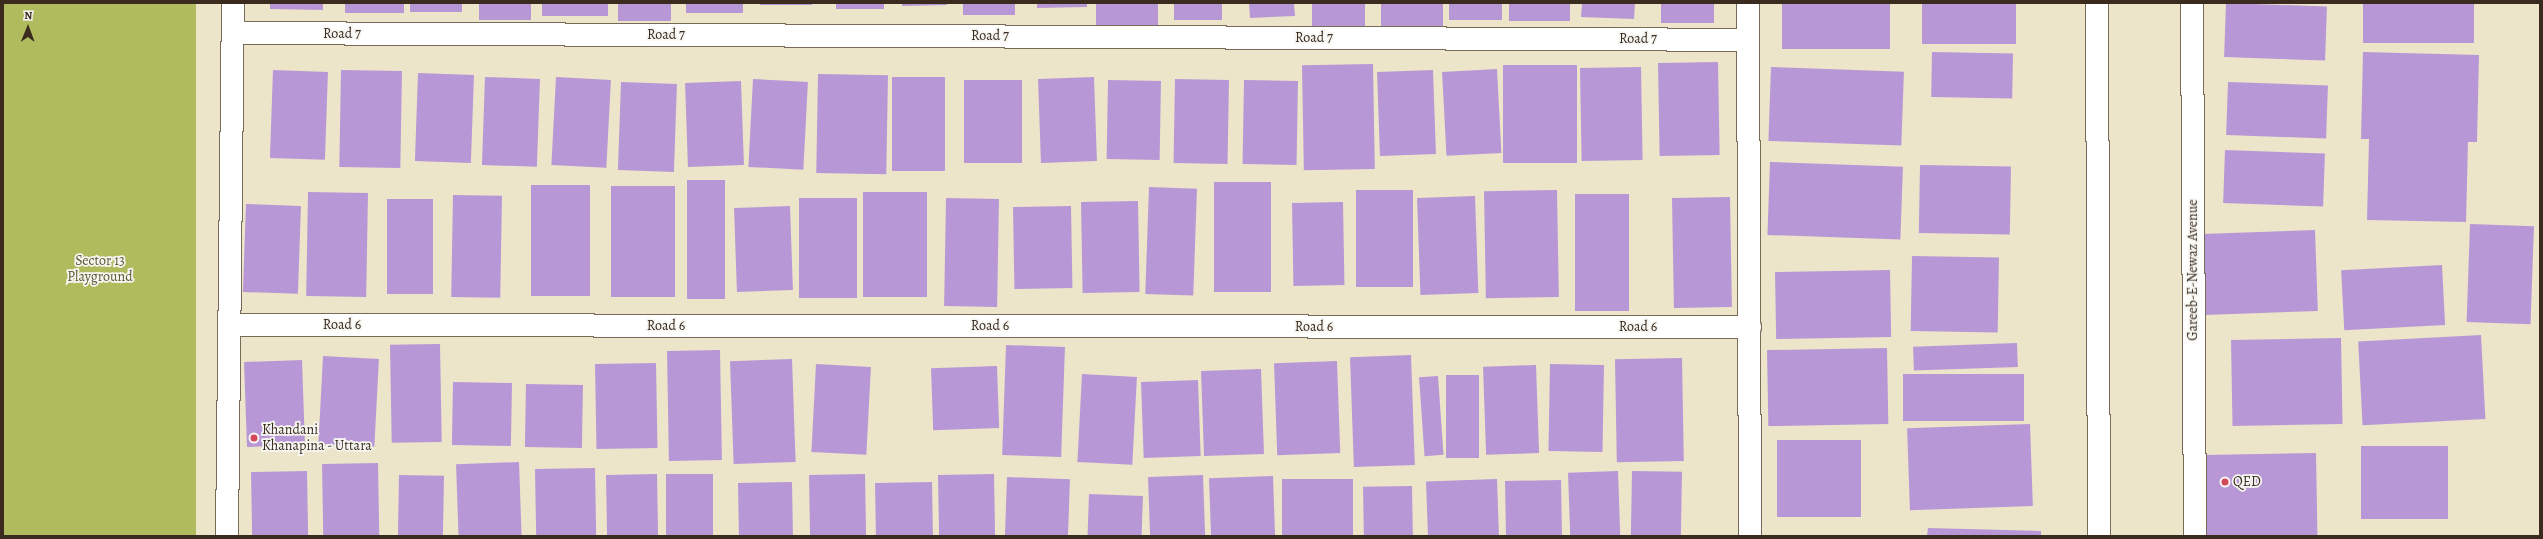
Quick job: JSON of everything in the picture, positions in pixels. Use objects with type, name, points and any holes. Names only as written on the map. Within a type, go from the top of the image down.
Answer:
[{"type":"street","points":[[227,536],[233,3]]},
{"type":"street","points":[[1748,3],[1750,536]]},
{"type":"street","points":[[2097,3],[2099,536]]},
{"type":"street","name":"Gareeb-E-Newaz Avenue","points":[[2192,3],[2195,536]]},
{"type":"street","name":"Road 7","points":[[232,33],[1748,40]]},
{"type":"street","name":"Road 6","points":[[230,325],[1750,327]]},
{"type":"green space","name":"Sector 13 Playground","points":[[3,3],[196,3],[196,536],[3,536]]},
{"type":"building","points":[[270,3],[323,3],[323,10],[270,9]]},
{"type":"building","points":[[345,3],[404,3],[404,13],[345,13]]},
{"type":"building","points":[[410,3],[462,3],[462,12],[410,12]]},
{"type":"building","points":[[479,3],[531,3],[531,20],[479,20]]},
{"type":"building","points":[[542,3],[608,3],[608,16],[542,16]]},
{"type":"building","points":[[618,3],[671,3],[671,21],[618,21]]},
{"type":"building","points":[[686,3],[743,3],[743,13],[686,13]]},
{"type":"building","points":[[760,3],[812,3],[812,5],[760,5]]},
{"type":"building","points":[[836,3],[884,3],[884,9],[836,9]]},
{"type":"building","points":[[902,3],[947,3],[947,5],[902,6]]},
{"type":"building","points":[[963,3],[1015,3],[1015,15],[963,15]]},
{"type":"building","points":[[1037,3],[1087,3],[1087,7],[1037,8]]},
{"type":"building","points":[[1096,3],[1158,3],[1158,25],[1096,25]]},
{"type":"building","points":[[1174,3],[1222,3],[1222,20],[1174,20]]},
{"type":"building","points":[[1249,3],[1294,3],[1295,16],[1250,18]]},
{"type":"building","points":[[1312,3],[1365,3],[1365,26],[1312,26]]},
{"type":"building","points":[[1381,3],[1443,3],[1443,26],[1381,26]]},
{"type":"building","points":[[1449,3],[1502,3],[1502,20],[1449,20]]},
{"type":"building","points":[[1509,3],[1570,3],[1570,21],[1509,21]]},
{"type":"building","points":[[1582,3],[1635,3],[1634,19],[1581,17]]},
{"type":"building","points":[[1661,3],[1714,3],[1714,23],[1661,23]]},
{"type":"building","points":[[1782,3],[1890,3],[1890,49],[1782,49]]},
{"type":"building","points":[[1922,3],[2016,3],[2016,44],[1922,44]]},
{"type":"building","points":[[2226,3],[2327,7],[2325,60],[2224,57]]},
{"type":"building","points":[[2363,3],[2474,3],[2474,43],[2363,43]]},
{"type":"building","points":[[1932,52],[2013,53],[2012,98],[1931,97]]},
{"type":"building","points":[[2363,52],[2479,55],[2477,142],[2468,142],[2466,222],[2367,220],[2369,139],[2361,139]]},
{"type":"building","points":[[1718,62],[1720,155],[1660,156],[1658,63]]},
{"type":"building","points":[[1373,64],[1375,169],[1304,170],[1302,65]]},
{"type":"building","points":[[1503,65],[1577,65],[1577,163],[1503,163]]},
{"type":"building","points":[[1641,67],[1643,160],[1582,161],[1580,68]]},
{"type":"building","points":[[1771,67],[1904,72],[1901,146],[1768,141]]},
{"type":"building","points":[[1497,69],[1501,153],[1446,156],[1442,72]]},
{"type":"building","points":[[273,70],[328,72],[325,160],[270,158]]},
{"type":"building","points":[[341,70],[402,71],[400,168],[339,167]]},
{"type":"building","points":[[1433,70],[1436,154],[1380,156],[1377,72]]},
{"type":"building","points":[[418,73],[474,75],[471,163],[415,161]]},
{"type":"building","points":[[818,74],[888,75],[886,174],[816,173]]},
{"type":"building","points":[[485,77],[540,79],[537,167],[482,165]]},
{"type":"building","points":[[556,77],[611,80],[606,168],[551,165]]},
{"type":"building","points":[[892,77],[945,77],[945,171],[892,171]]},
{"type":"building","points":[[1094,77],[1097,161],[1041,163],[1038,79]]},
{"type":"building","points":[[753,79],[808,82],[803,170],[748,167]]},
{"type":"building","points":[[1175,79],[1229,80],[1228,164],[1174,163]]},
{"type":"building","points":[[964,80],[1022,80],[1022,163],[964,163]]},
{"type":"building","points":[[1108,80],[1161,81],[1160,160],[1107,159]]},
{"type":"building","points":[[1244,80],[1298,81],[1297,165],[1243,164]]},
{"type":"building","points":[[741,81],[744,165],[688,167],[685,83]]},
{"type":"building","points":[[621,82],[677,84],[674,172],[618,170]]},
{"type":"building","points":[[2228,82],[2328,85],[2326,138],[2226,135]]},
{"type":"building","points":[[2225,150],[2325,153],[2323,206],[2223,203]]},
{"type":"building","points":[[1770,162],[1903,167],[1900,240],[1767,235]]},
{"type":"building","points":[[1920,165],[2011,167],[2010,235],[1919,233]]},
{"type":"building","points":[[687,180],[725,180],[725,299],[687,299]]},
{"type":"building","points":[[1214,182],[1271,182],[1271,292],[1214,292]]},
{"type":"building","points":[[531,185],[590,185],[590,296],[531,296]]},
{"type":"building","points":[[611,186],[675,186],[675,297],[611,297]]},
{"type":"building","points":[[1149,187],[1197,189],[1193,296],[1145,294]]},
{"type":"building","points":[[1356,190],[1413,190],[1413,287],[1356,287]]},
{"type":"building","points":[[1557,190],[1559,297],[1486,298],[1484,191]]},
{"type":"building","points":[[308,192],[368,193],[366,297],[306,296]]},
{"type":"building","points":[[863,192],[927,192],[927,297],[863,297]]},
{"type":"building","points":[[1575,194],[1629,194],[1629,311],[1575,311]]},
{"type":"building","points":[[453,195],[502,196],[500,298],[451,297]]},
{"type":"building","points":[[1475,196],[1478,293],[1420,295],[1417,198]]},
{"type":"building","points":[[1730,197],[1732,307],[1674,308],[1672,198]]},
{"type":"building","points":[[799,198],[857,198],[857,298],[799,298]]},
{"type":"building","points":[[946,198],[999,199],[997,307],[944,306]]},
{"type":"building","points":[[387,199],[433,199],[433,294],[387,294]]},
{"type":"building","points":[[1138,201],[1140,292],[1083,293],[1081,202]]},
{"type":"building","points":[[1343,202],[1344,285],[1293,286],[1292,203]]},
{"type":"building","points":[[246,204],[301,206],[298,294],[243,292]]},
{"type":"building","points":[[790,206],[793,290],[737,292],[734,208]]},
{"type":"building","points":[[1071,206],[1072,288],[1014,289],[1013,207]]},
{"type":"building","points":[[2470,224],[2534,226],[2531,324],[2467,322]]},
{"type":"building","points":[[2315,230],[2318,311],[2205,315],[2202,234]]},
{"type":"building","points":[[1912,256],[1999,258],[1998,333],[1911,331]]},
{"type":"building","points":[[2442,265],[2445,325],[2344,330],[2341,270]]},
{"type":"building","points":[[1890,270],[1891,337],[1776,339],[1775,272]]},
{"type":"building","points":[[2481,335],[2485,419],[2363,425],[2358,341]]},
{"type":"building","points":[[2341,338],[2343,424],[2233,426],[2231,340]]},
{"type":"building","points":[[2017,343],[2018,367],[1914,371],[1913,347]]},
{"type":"building","points":[[440,344],[442,442],[392,443],[390,345]]},
{"type":"building","points":[[1006,345],[1065,347],[1061,457],[1002,455]]},
{"type":"building","points":[[1887,348],[1888,424],[1768,426],[1767,350]]},
{"type":"building","points":[[720,350],[722,460],[669,461],[667,351]]},
{"type":"building","points":[[1411,355],[1415,465],[1354,467],[1350,357]]},
{"type":"building","points":[[323,356],[379,359],[374,447],[318,444]]},
{"type":"building","points":[[1682,358],[1684,461],[1617,462],[1615,359]]},
{"type":"building","points":[[792,359],[796,462],[734,464],[730,361]]},
{"type":"building","points":[[302,360],[305,445],[247,447],[244,362]]},
{"type":"building","points":[[1337,361],[1340,453],[1277,455],[1274,363]]},
{"type":"building","points":[[656,363],[657,448],[596,449],[595,364]]},
{"type":"building","points":[[816,364],[871,367],[866,455],[811,452]]},
{"type":"building","points":[[1550,364],[1604,365],[1602,452],[1548,451]]},
{"type":"building","points":[[1536,365],[1539,453],[1486,455],[1483,367]]},
{"type":"building","points":[[997,366],[999,428],[933,430],[931,368]]},
{"type":"building","points":[[1261,369],[1264,454],[1204,456],[1201,371]]},
{"type":"building","points":[[1082,374],[1137,377],[1132,465],[1077,462]]},
{"type":"building","points":[[1903,374],[2024,374],[2024,421],[1903,421]]},
{"type":"building","points":[[1446,375],[1479,375],[1479,458],[1446,458]]},
{"type":"building","points":[[1438,376],[1444,455],[1425,456],[1419,377]]},
{"type":"building","points":[[1198,380],[1201,456],[1144,458],[1141,382]]},
{"type":"building","points":[[453,382],[512,383],[511,446],[452,445]]},
{"type":"building","points":[[526,384],[583,385],[582,448],[525,447]]},
{"type":"building","points":[[2030,424],[2033,506],[1910,510],[1907,428]]},
{"type":"building","points":[[1777,440],[1861,440],[1861,517],[1777,517]]},
{"type":"building","points":[[2361,446],[2448,446],[2448,519],[2361,519]]},
{"type":"building","points":[[2316,453],[2317,536],[2203,536],[2202,455]]},
{"type":"building","points":[[519,462],[522,536],[459,536],[456,464]]},
{"type":"building","points":[[378,463],[379,536],[323,536],[322,464]]},
{"type":"building","points":[[595,468],[596,536],[536,536],[535,469]]},
{"type":"building","points":[[307,471],[308,536],[252,536],[251,472]]},
{"type":"building","points":[[1618,471],[1620,536],[1570,536],[1568,473]]},
{"type":"building","points":[[1632,471],[1682,472],[1681,536],[1631,536]]},
{"type":"building","points":[[657,474],[658,536],[607,536],[606,475]]},
{"type":"building","points":[[666,474],[713,474],[713,536],[666,536]]},
{"type":"building","points":[[865,474],[866,536],[810,536],[809,475]]},
{"type":"building","points":[[994,474],[995,536],[939,536],[938,475]]},
{"type":"building","points":[[399,475],[444,476],[443,536],[398,536]]},
{"type":"building","points":[[1203,475],[1205,536],[1150,536],[1148,477]]},
{"type":"building","points":[[1273,476],[1275,536],[1211,536],[1209,478]]},
{"type":"building","points":[[1007,477],[1070,479],[1068,536],[1005,536]]},
{"type":"building","points":[[1282,479],[1353,479],[1353,536],[1282,536]]},
{"type":"building","points":[[1497,479],[1499,536],[1428,536],[1426,481]]},
{"type":"building","points":[[1561,480],[1562,536],[1506,536],[1505,481]]},
{"type":"building","points":[[792,482],[793,536],[739,536],[738,483]]},
{"type":"building","points":[[932,482],[933,536],[876,536],[875,483]]},
{"type":"building","points":[[1412,486],[1413,536],[1364,536],[1363,487]]},
{"type":"building","points":[[1089,494],[1143,496],[1142,536],[1088,536]]},
{"type":"building","points":[[1928,528],[2041,531],[2041,536],[1927,536]]},
{"type":"place","name":"Khandani Khanapina - Uttara","points":[[254,438]]},
{"type":"place","name":"QED","points":[[2225,482]]}]
